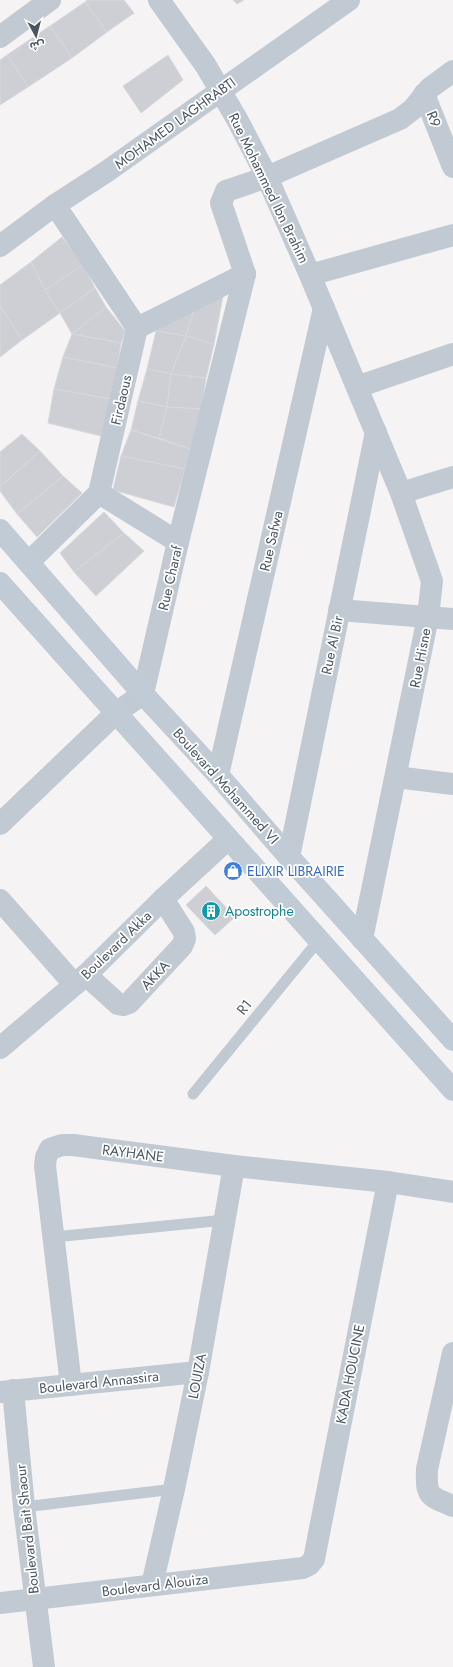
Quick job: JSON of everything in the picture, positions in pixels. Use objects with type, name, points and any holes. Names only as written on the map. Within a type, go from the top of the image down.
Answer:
[{"type":"main road","name":"Boulevard Mohammed VI","points":[[0,530],[143,694],[218,775],[289,857],[453,1040]]},
{"type":"main road","points":[[0,583],[117,712],[228,839],[453,1090]]},
{"type":"street","points":[[0,37],[50,0]]},
{"type":"street","name":"MOHAMED LAGHRABTI","points":[[0,246],[55,205],[106,172],[349,0]]},
{"type":"street","name":"Rue Mohammed Ibn Brahim","points":[[163,1],[206,66],[238,121],[267,178],[357,387]]},
{"type":"street","points":[[55,205],[138,328],[245,274],[221,203],[226,191],[267,178],[400,119],[413,109],[424,94],[438,81],[453,72]]},
{"type":"street","name":"R9","points":[[424,94],[453,167]]},
{"type":"street","points":[[310,275],[453,235]]},
{"type":"street","name":"Rue Charaf","points":[[143,694],[178,542],[245,274]]},
{"type":"street","name":"Rue Safwa","points":[[218,775],[324,308]]},
{"type":"street","name":"Firdaous","points":[[99,493],[138,328]]},
{"type":"street","points":[[357,387],[453,354]]},
{"type":"street","name":"Rue Hisne","points":[[357,387],[401,493],[432,581],[428,617],[362,939]]},
{"type":"street","name":"Rue Al Bir","points":[[289,857],[376,432]]},
{"type":"street","points":[[401,493],[453,476]]},
{"type":"street","points":[[29,562],[99,493],[178,542]]},
{"type":"street","points":[[339,610],[453,619]]},
{"type":"street","points":[[0,824],[117,712],[143,694]]},
{"type":"street","points":[[396,777],[453,784]]},
{"type":"street","name":"Boulevard Akka","points":[[1,1046],[80,980],[163,899],[228,839]]},
{"type":"street","name":"AKKA","points":[[80,980],[118,1004],[129,1004],[182,946],[185,939],[184,932],[163,899]]},
{"type":"street","points":[[0,900],[80,980]]},
{"type":"street","name":"RAYHANE","points":[[71,1385],[45,1166],[46,1157],[50,1149],[62,1145],[73,1145],[234,1166],[388,1182],[453,1192]]},
{"type":"street","name":"LOUIZA","points":[[152,1585],[174,1489],[198,1372],[234,1166]]},
{"type":"street","name":"KADA HOUCINE","points":[[309,1565],[314,1560],[388,1182]]},
{"type":"street","points":[[453,1353],[427,1468],[427,1484],[429,1493],[434,1499],[453,1506]]},
{"type":"street","name":"Boulevard Annassira","points":[[6,1391],[198,1372]]},
{"type":"street","name":"Boulevard Bait Shaour","points":[[6,1391],[24,1507],[44,1667]]},
{"type":"street","name":"Boulevard Alouiza","points":[[0,1603],[302,1568],[309,1565]]},
{"type":"lane","name":"R1","points":[[192,1094],[319,940]]},
{"type":"lane","points":[[54,1237],[225,1220]]},
{"type":"lane","points":[[24,1507],[174,1489]]},
{"type":"building","points":[[87,0],[124,0],[134,13],[107,32],[85,2]]},
{"type":"building","points":[[233,0],[244,0],[237,4]]},
{"type":"building","points":[[85,2],[107,32],[72,58],[50,26]]},
{"type":"building","points":[[50,26],[72,58],[28,87],[7,55]]},
{"type":"building","points":[[7,55],[28,87],[0,105],[0,60]]},
{"type":"building","points":[[168,55],[183,80],[141,113],[123,86]]},
{"type":"building","points":[[62,237],[83,265],[45,290],[31,262]]},
{"type":"building","points":[[31,262],[45,290],[60,313],[22,340],[0,306],[0,285]]},
{"type":"building","points":[[83,265],[95,288],[60,313],[45,290]]},
{"type":"building","points":[[95,288],[106,307],[72,334],[60,313]]},
{"type":"building","points":[[223,296],[214,344],[186,336],[195,306]]},
{"type":"building","points":[[0,306],[22,340],[0,357]]},
{"type":"building","points":[[195,306],[186,336],[156,331]]},
{"type":"building","points":[[106,307],[125,331],[121,343],[72,334]]},
{"type":"building","points":[[156,331],[186,336],[171,374],[147,369]]},
{"type":"building","points":[[72,334],[121,343],[117,368],[63,357]]},
{"type":"building","points":[[186,336],[214,344],[206,378],[171,374]]},
{"type":"building","points":[[63,357],[117,368],[111,399],[54,389]]},
{"type":"building","points":[[147,369],[171,374],[167,407],[138,401]]},
{"type":"building","points":[[171,374],[206,378],[201,409],[167,407]]},
{"type":"building","points":[[54,389],[111,399],[101,436],[48,423]]},
{"type":"building","points":[[138,401],[167,407],[159,438],[131,430]]},
{"type":"building","points":[[167,407],[201,409],[190,449],[159,438]]},
{"type":"building","points":[[131,430],[190,449],[185,469],[121,456]]},
{"type":"building","points":[[22,434],[40,451],[0,487],[0,452]]},
{"type":"building","points":[[40,451],[63,476],[17,514],[0,491],[0,487]]},
{"type":"building","points":[[121,456],[185,469],[174,507],[113,490]]},
{"type":"building","points":[[63,476],[82,493],[37,537],[17,514]]},
{"type":"building","points":[[104,512],[124,533],[74,572],[60,553]]},
{"type":"building","points":[[124,533],[144,551],[96,596],[74,572]]},
{"type":"building","name":"Apostrophe","points":[[206,886],[235,917],[215,935],[186,905]]},
{"type":"place","name":"ELIXIR LIBRAIRIE","points":[[233,871]]},
{"type":"place","name":"Apostrophe","points":[[211,911]]}]
